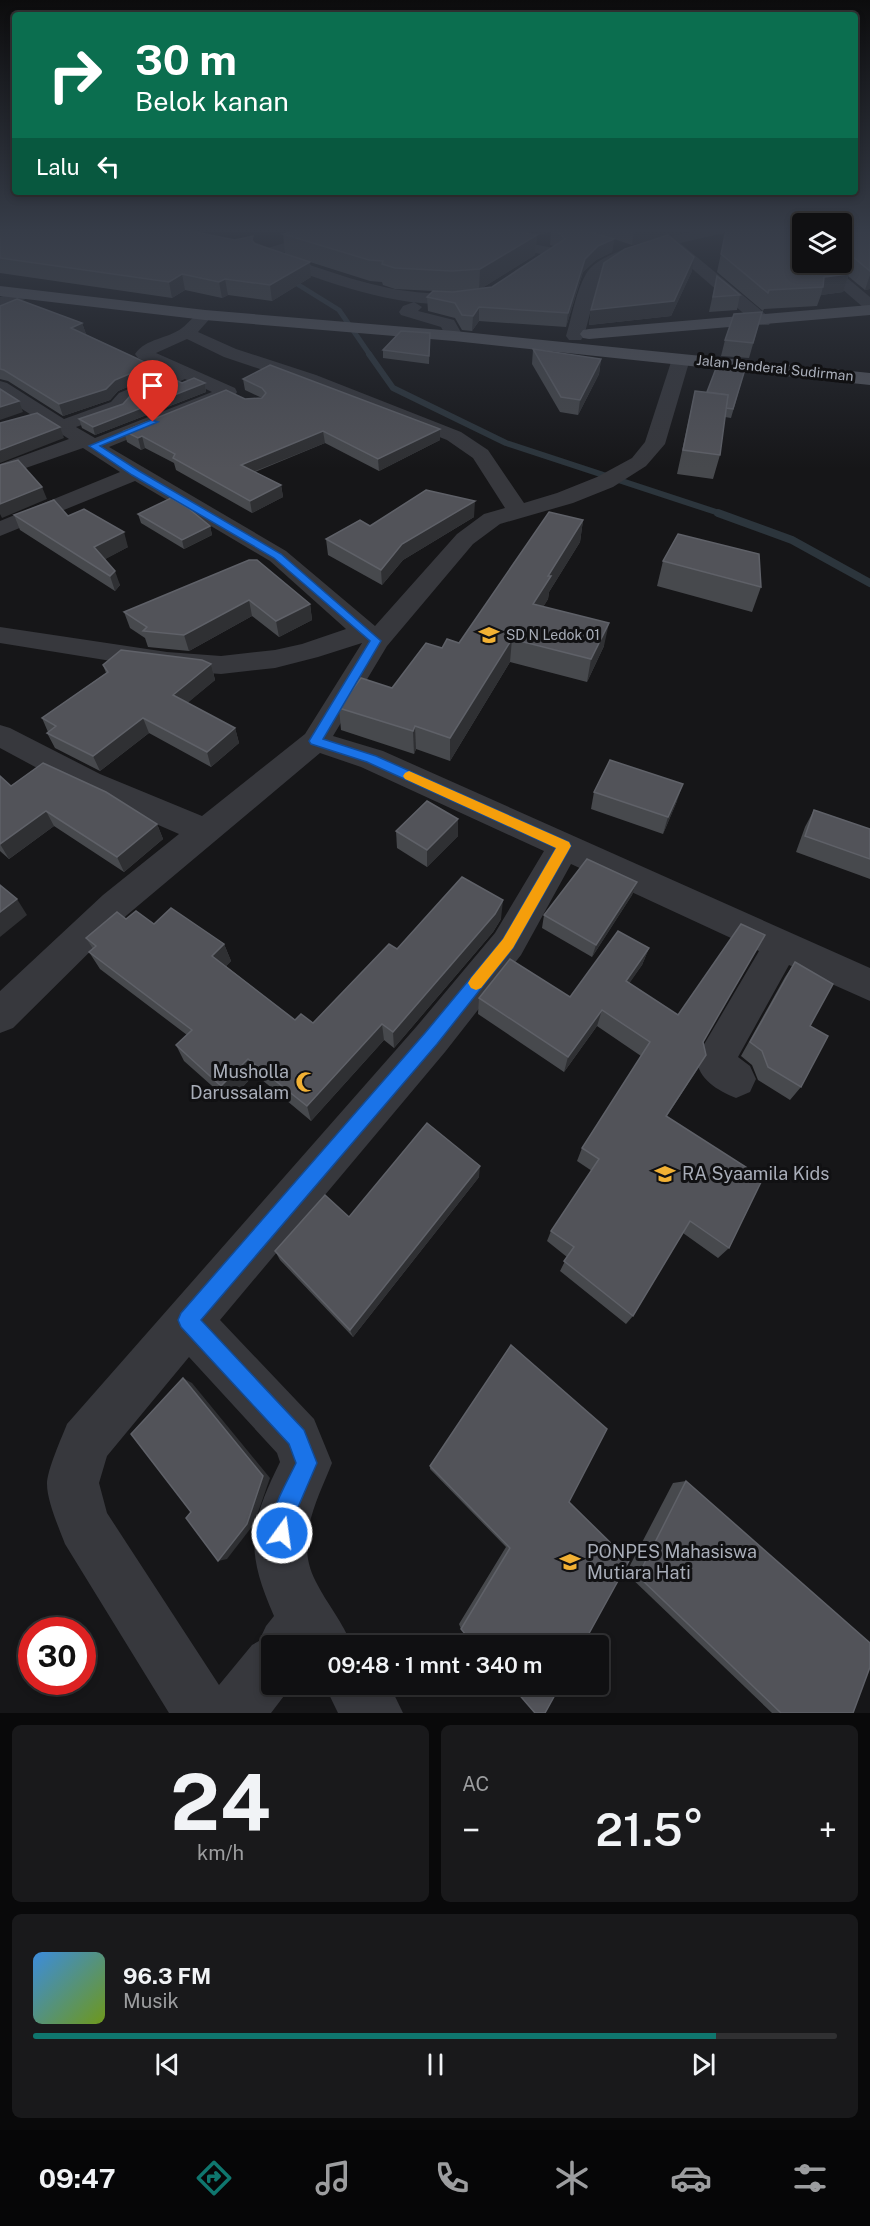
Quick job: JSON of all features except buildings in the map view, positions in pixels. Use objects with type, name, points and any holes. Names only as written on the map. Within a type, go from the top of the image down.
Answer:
[{"type":"main road","name":"Jalan Jenderal Sudirman","points":[[162,310],[454,336],[870,378]]},
{"type":"main road","points":[[489,341],[657,330],[870,310]]},
{"type":"main road","points":[[656,356],[657,330]]},
{"type":"street","points":[[390,310],[391,332]]},
{"type":"street","points":[[409,310],[407,312],[416,318],[448,324],[454,336]]},
{"type":"street","points":[[575,336],[583,310]]},
{"type":"street","points":[[750,310],[763,321]]},
{"type":"street","points":[[0,471],[90,443],[209,400],[235,400],[144,354],[147,350],[187,333],[205,315]]},
{"type":"street","points":[[187,333],[230,353],[309,379],[454,436],[481,454],[517,510]]},
{"type":"street","points":[[0,1016],[115,905],[315,741],[370,636],[465,539],[492,519],[565,498],[605,482],[628,470],[647,454],[655,444],[681,359]]},
{"type":"street","points":[[22,422],[53,425],[118,406],[126,397],[184,373]]},
{"type":"street","points":[[1,388],[53,425],[90,443],[136,473],[278,556],[370,636]]},
{"type":"street","points":[[0,529],[136,473]]},
{"type":"street","points":[[0,635],[155,660],[221,664],[274,659],[370,636]]},
{"type":"street","points":[[0,735],[79,777],[182,820],[203,832]]},
{"type":"street","points":[[315,741],[372,759],[870,985]]},
{"type":"street","points":[[206,1713],[198,1705],[84,1525],[73,1483],[86,1442],[188,1320],[431,1039],[508,944],[564,846]]},
{"type":"street","points":[[736,1079],[717,1065],[716,1058],[782,944]]},
{"type":"street","points":[[188,1320],[296,1437],[306,1463],[282,1519],[281,1546],[286,1583],[305,1635]]},
{"type":"street","points":[[234,1713],[261,1679]]},
{"type":"street","points":[[361,1695],[374,1713]]},
{"type":"waterway","points":[[339,310],[370,355]]},
{"type":"waterway","points":[[369,354],[393,388],[506,443],[722,514]]},
{"type":"waterway","points":[[718,513],[792,540],[870,583]]},
{"type":"slow traffic","points":[[409,776],[564,846],[508,944],[476,983]]},
{"type":"place","name":"SD N Ledok 01","points":[[489,635]]},
{"type":"place","name":"Musholla Darussalam","points":[[306,1082]]},
{"type":"place","name":"RA Syaamila Kids","points":[[665,1174]]},
{"type":"place","name":"PONPES Mahasiswa Mutiara Hati","points":[[570,1562]]},
{"type":"route","points":[[153,422],[94,446],[278,556],[376,641],[315,741],[372,759],[564,846],[508,944],[431,1039],[188,1320],[296,1437],[306,1463],[282,1519],[282,1533]]}]
